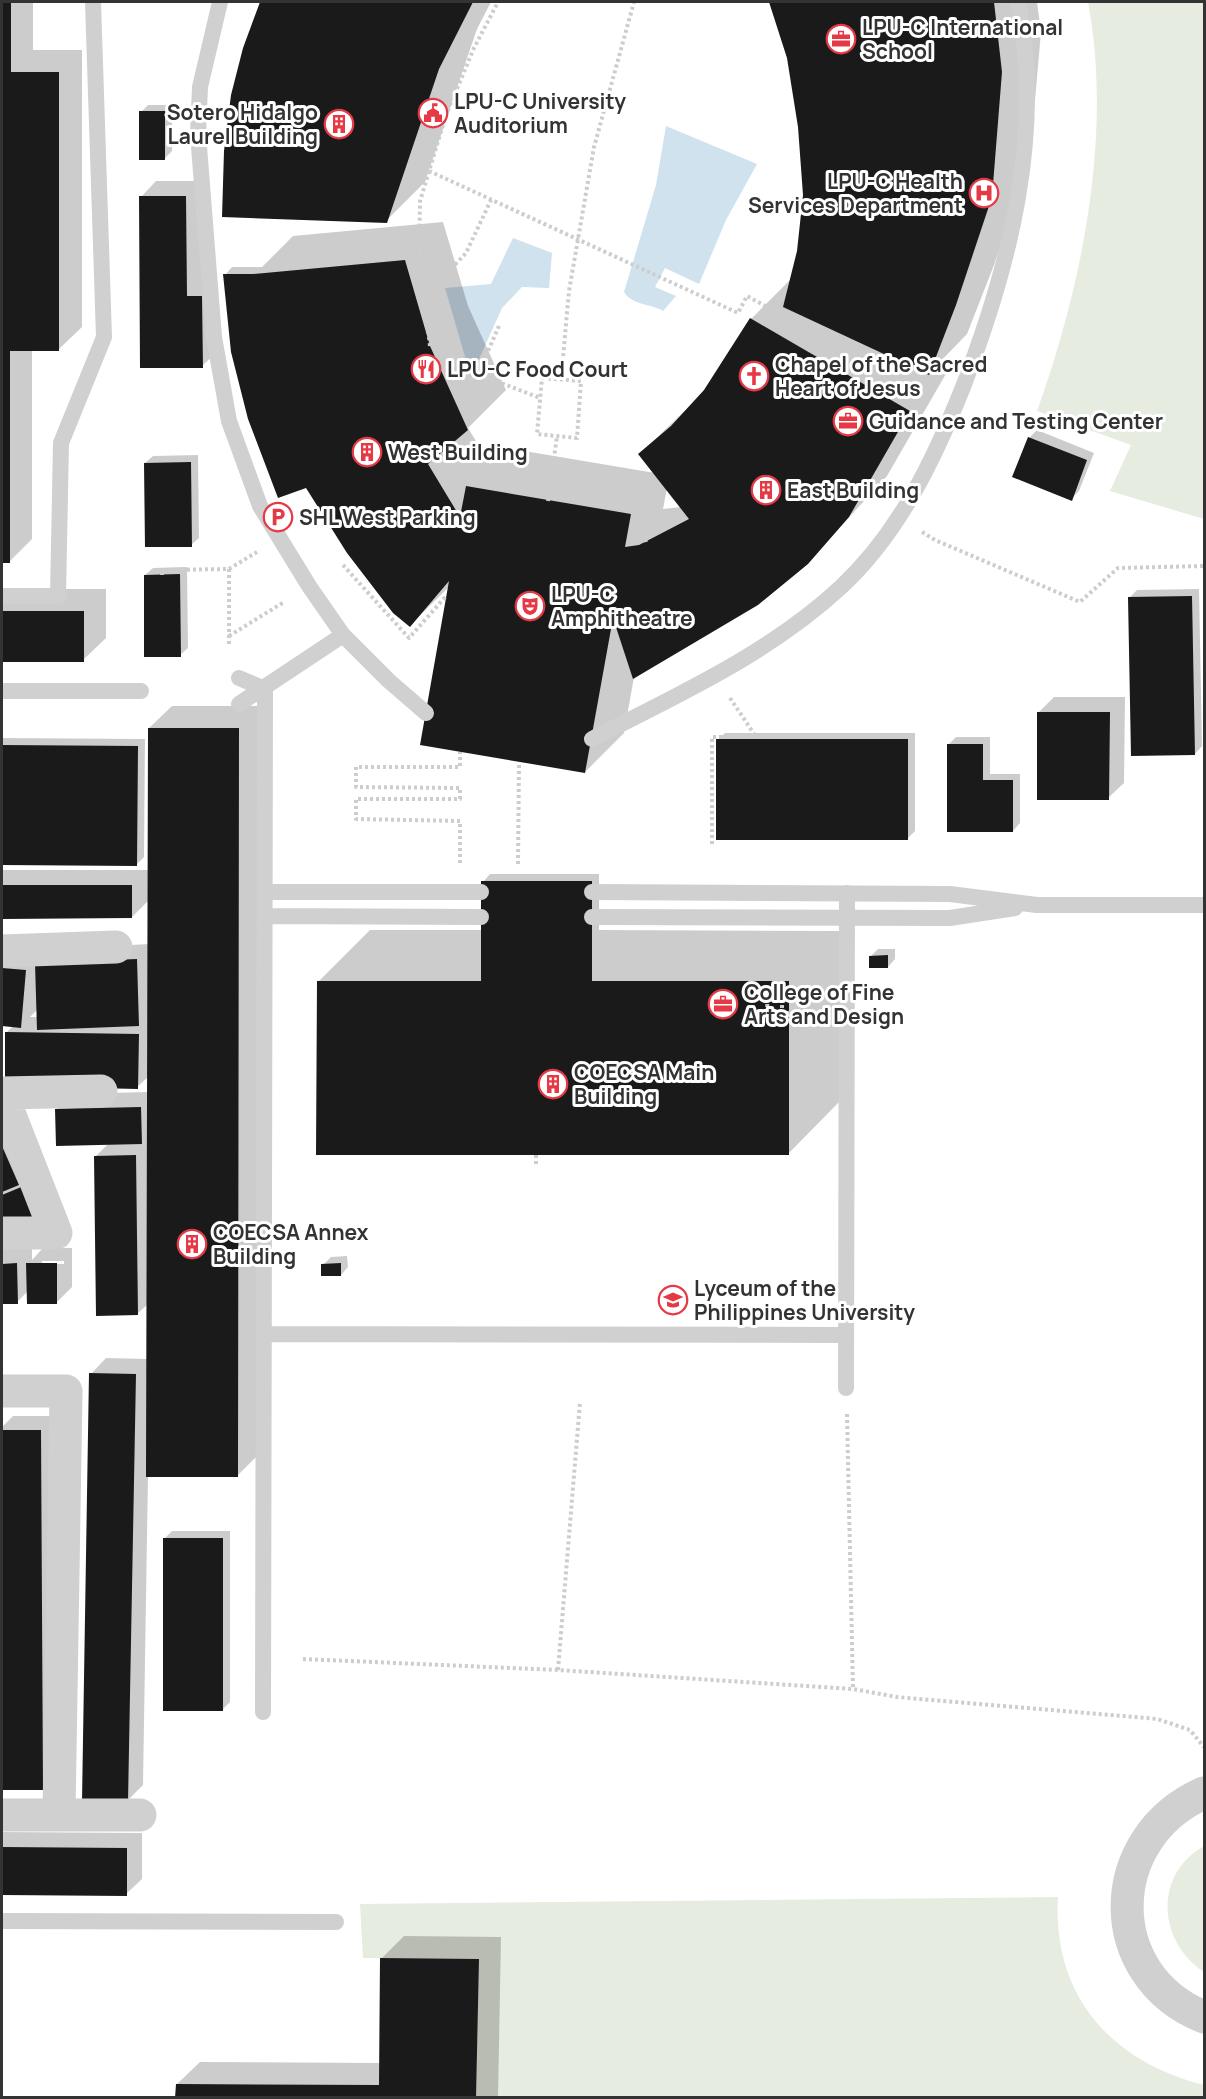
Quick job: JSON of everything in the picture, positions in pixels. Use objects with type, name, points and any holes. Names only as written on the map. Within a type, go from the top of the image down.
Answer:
[{"type":"street","points":[[2,951],[116,947]]},
{"type":"street","points":[[2,1233],[56,1233],[2,1094],[101,1091]]},
{"type":"street","points":[[2,1391],[66,1391],[59,1815]]},
{"type":"street","points":[[1204,1793],[1171,1812],[1146,1840],[1131,1874],[1127,1910],[1134,1947],[1152,1978],[1178,2004],[1204,2017]]},
{"type":"street","points":[[2,1815],[140,1815]]},
{"type":"lane","points":[[2,596],[58,596],[61,443],[104,337],[93,2]]},
{"type":"lane","points":[[220,2],[200,87],[198,134],[214,337],[229,421],[260,506],[278,539],[343,635],[389,681],[426,713]]},
{"type":"lane","points":[[592,739],[698,686],[791,627],[841,587],[884,540],[900,517],[924,475],[954,409],[989,319],[1013,231],[1025,151],[1027,70],[1018,2]]},
{"type":"lane","points":[[239,704],[265,689],[343,635]]},
{"type":"lane","points":[[239,678],[265,689]]},
{"type":"lane","points":[[263,1712],[265,689]]},
{"type":"lane","points":[[2,691],[146,691]]},
{"type":"lane","points":[[265,892],[481,892]]},
{"type":"lane","points":[[592,892],[950,894],[1037,905],[1204,905]]},
{"type":"lane","points":[[846,1388],[847,893]]},
{"type":"lane","points":[[592,917],[950,918],[1037,905]]},
{"type":"lane","points":[[265,916],[481,917]]},
{"type":"lane","points":[[264,1334],[846,1335]]},
{"type":"lane","points":[[2,1921],[336,1922]]},
{"type":"path","points":[[430,346],[419,252],[420,201],[446,115],[474,48],[498,2]]},
{"type":"path","points":[[561,380],[569,291],[594,147],[634,2]]},
{"type":"path","points":[[429,171],[738,313],[747,296],[954,409]]},
{"type":"path","points":[[419,252],[444,268],[453,267],[466,253],[491,200]]},
{"type":"path","points":[[816,334],[820,324]]},
{"type":"path","points":[[499,326],[478,374],[540,398]]},
{"type":"path","points":[[542,378],[561,380],[581,381],[577,438],[537,434],[542,378]]},
{"type":"path","points":[[548,498],[557,436]]},
{"type":"path","points":[[456,441],[475,481],[548,498],[638,511],[646,542]]},
{"type":"path","points":[[900,517],[935,540],[1080,602],[1118,568],[1204,567]]},
{"type":"path","points":[[162,575],[162,570],[229,569],[278,539]]},
{"type":"path","points":[[343,565],[409,638],[447,595]]},
{"type":"path","points":[[229,569],[229,645]]},
{"type":"path","points":[[229,636],[287,600]]},
{"type":"path","points":[[715,675],[757,738]]},
{"type":"path","points":[[712,844],[712,737],[908,737]]},
{"type":"path","points":[[460,752],[460,767],[356,767],[356,787],[460,788],[460,799],[356,799],[356,819],[460,821],[460,864]]},
{"type":"path","points":[[518,864],[519,762]]},
{"type":"path","points":[[767,1013],[768,986],[782,986],[782,1013],[789,1013]]},
{"type":"path","points":[[536,1155],[536,1166]]},
{"type":"path","points":[[846,1388],[853,1689]]},
{"type":"path","points":[[558,1670],[580,1402]]},
{"type":"path","points":[[303,1659],[558,1670],[853,1689],[897,1697],[1157,1719],[1190,1730],[1204,1747]]},
{"type":"shaded area","points":[[1088,2],[1204,2],[1204,519],[1110,491],[1131,445],[1037,411],[1067,313],[1080,261],[1089,209],[1095,156],[1097,104],[1095,52]]},
{"type":"shaded area","points":[[1204,1846],[1204,1972],[1177,1944],[1170,1927],[1168,1909],[1169,1891],[1176,1874],[1187,1859]]},
{"type":"shaded area","points":[[1058,1897],[1059,1933],[1065,1965],[1077,1994],[1094,2020],[1116,2042],[1142,2060],[1171,2074],[1204,2085],[1204,2097],[476,2097],[479,1959],[363,1958],[360,1904]]},
{"type":"water","points":[[666,126],[757,164],[726,220],[699,284],[665,268],[655,287],[676,296],[663,311],[632,300],[624,292],[656,185]]},
{"type":"water","points":[[513,238],[552,253],[549,288],[522,287],[502,308],[471,377],[445,288],[491,284]]},
{"type":"building","points":[[2,2],[11,2],[11,72],[59,72],[59,351],[10,351],[10,563],[2,563]]},
{"type":"building","name":"Sotero Hidalgo Laurel Building","points":[[260,2],[473,2],[439,69],[387,223],[222,217],[224,151],[231,95],[243,48]]},
{"type":"building","points":[[769,2],[994,2],[1002,72],[992,197],[956,305],[929,375],[783,307],[797,251],[803,195],[798,127],[787,58]]},
{"type":"building","points":[[139,111],[165,111],[165,160],[139,160]]},
{"type":"building","points":[[139,196],[186,196],[187,296],[202,296],[203,368],[140,368]]},
{"type":"building","points":[[405,260],[430,346],[468,430],[428,464],[460,517],[466,486],[631,514],[625,547],[639,545],[689,519],[638,454],[671,426],[704,390],[750,318],[910,411],[849,517],[808,564],[758,605],[633,679],[613,618],[585,773],[420,745],[449,581],[410,627],[393,613],[347,553],[306,488],[278,498],[248,419],[231,352],[223,274],[253,274]]},
{"type":"building","points":[[1028,437],[1087,460],[1072,501],[1012,477]]},
{"type":"building","points":[[191,462],[192,547],[145,547],[144,463]]},
{"type":"building","points":[[180,574],[181,657],[144,657],[144,575]]},
{"type":"building","points":[[1192,596],[1195,755],[1131,756],[1128,597]]},
{"type":"building","points":[[2,611],[84,611],[84,662],[2,662]]},
{"type":"building","points":[[1037,712],[1110,712],[1109,800],[1037,800]]},
{"type":"building","name":"COECSA Annex Building","points":[[148,728],[239,728],[238,1477],[146,1477]]},
{"type":"building","points":[[716,739],[908,739],[908,840],[716,840]]},
{"type":"building","points":[[947,744],[983,744],[983,780],[1013,780],[1013,832],[947,832]]},
{"type":"building","points":[[2,745],[138,746],[137,866],[2,865]]},
{"type":"building","name":"COECSA Main Building","points":[[481,881],[592,881],[592,981],[789,981],[789,1155],[316,1155],[317,981],[481,981]]},
{"type":"building","points":[[2,885],[132,885],[132,918],[2,919]]},
{"type":"building","points":[[888,955],[888,968],[869,968],[869,956]]},
{"type":"building","points":[[137,959],[139,1026],[37,1030],[35,963]]},
{"type":"building","points":[[2,968],[26,970],[21,1028],[2,1026]]},
{"type":"building","points":[[5,1032],[139,1034],[138,1089],[5,1086]]},
{"type":"building","points":[[141,1107],[142,1144],[56,1146],[55,1109]]},
{"type":"building","points":[[2,1146],[19,1185],[2,1192]]},
{"type":"building","points":[[136,1155],[138,1315],[96,1316],[94,1156]]},
{"type":"building","points":[[26,1185],[40,1216],[2,1229],[2,1195]]},
{"type":"building","points":[[17,1263],[18,1304],[2,1304],[2,1264]]},
{"type":"building","points":[[26,1263],[57,1263],[57,1304],[27,1304]]},
{"type":"building","points":[[341,1263],[341,1276],[321,1276],[321,1264]]},
{"type":"building","points":[[89,1373],[136,1374],[128,1802],[82,1801]]},
{"type":"building","points":[[2,1430],[41,1430],[43,1790],[2,1790]]},
{"type":"building","points":[[163,1538],[223,1538],[223,1711],[163,1711]]},
{"type":"building","points":[[2,1847],[127,1848],[127,1896],[2,1895]]},
{"type":"building","points":[[380,1958],[479,1959],[476,2098],[175,2098],[176,2084],[379,2085]]},
{"type":"place","name":"LPU-C International School","points":[[841,39]]},
{"type":"place","name":"LPU-C University Auditorium","points":[[433,113]]},
{"type":"place","name":"Sotero Hidalgo Laurel Building","points":[[339,124]]},
{"type":"place","name":"LPU-C Health Services Department","points":[[984,193]]},
{"type":"place","name":"LPU-C Food Court","points":[[426,369]]},
{"type":"place","name":"Chapel of the Sacred Heart of Jesus","points":[[754,376]]},
{"type":"place","name":"Guidance and Testing Center","points":[[848,421]]},
{"type":"place","name":"West Building","points":[[367,452]]},
{"type":"place","name":"East Building","points":[[766,490]]},
{"type":"place","name":"SHL West Parking","points":[[278,517]]},
{"type":"place","name":"LPU-C Amphitheatre","points":[[530,606]]},
{"type":"place","name":"College of Fine Arts and Design","points":[[723,1004]]},
{"type":"place","name":"COECSA Main Building","points":[[553,1084]]},
{"type":"place","name":"COECSA Annex Building","points":[[192,1244]]},
{"type":"place","name":"Lyceum of the Philippines University","points":[[673,1300]]}]
